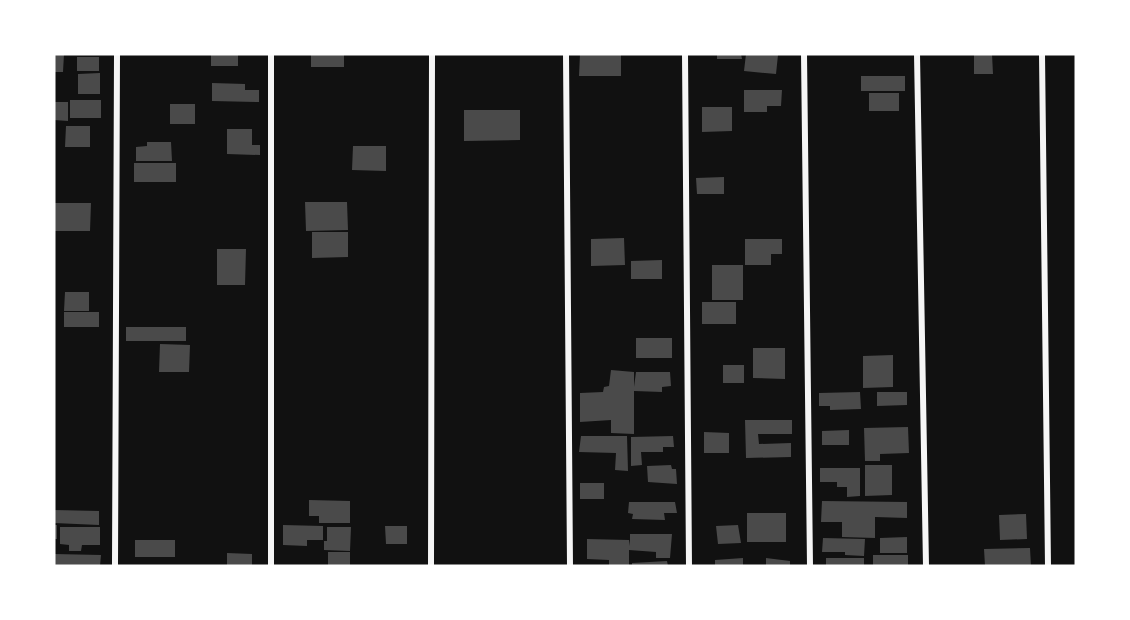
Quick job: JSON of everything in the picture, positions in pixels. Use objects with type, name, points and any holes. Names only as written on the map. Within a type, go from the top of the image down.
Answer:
[{"type":"street","points":[[115,566],[117,54]]},
{"type":"street","points":[[271,54],[272,566]]},
{"type":"street","points":[[431,566],[432,54]]},
{"type":"street","points":[[566,54],[570,566]]},
{"type":"street","points":[[686,54],[689,566]]},
{"type":"street","points":[[804,54],[810,566]]},
{"type":"street","points":[[917,54],[926,566]]},
{"type":"street","points":[[1042,54],[1048,566]]},
{"type":"building","points":[[54,54],[64,54],[63,72],[54,72]]},
{"type":"building","points":[[211,54],[238,54],[238,66],[211,66]]},
{"type":"building","points":[[311,54],[344,54],[344,67],[311,67]]},
{"type":"building","points":[[580,54],[621,54],[621,76],[579,76]]},
{"type":"building","points":[[717,54],[741,54],[742,59],[717,59]]},
{"type":"building","points":[[746,54],[778,55],[776,74],[744,71]]},
{"type":"building","points":[[974,54],[992,54],[993,74],[974,74]]},
{"type":"building","points":[[77,57],[99,57],[99,71],[77,71]]},
{"type":"building","points":[[100,73],[100,94],[78,94],[78,74]]},
{"type":"building","points":[[861,76],[905,76],[905,91],[861,91]]},
{"type":"building","points":[[212,83],[245,84],[245,90],[259,90],[259,102],[212,101]]},
{"type":"building","points":[[744,90],[782,90],[781,106],[767,106],[767,112],[744,112]]},
{"type":"building","points":[[869,93],[899,93],[899,111],[869,111]]},
{"type":"building","points":[[70,100],[101,100],[101,118],[70,118]]},
{"type":"building","points":[[54,102],[68,102],[68,121],[54,120]]},
{"type":"building","points":[[170,104],[195,104],[195,124],[170,124]]},
{"type":"building","points":[[702,107],[732,107],[732,131],[702,132]]},
{"type":"building","points":[[464,110],[520,110],[520,140],[464,141]]},
{"type":"building","points":[[66,126],[90,126],[90,147],[65,147]]},
{"type":"building","points":[[227,129],[252,129],[252,145],[260,145],[260,155],[227,154]]},
{"type":"building","points":[[147,142],[171,142],[172,161],[136,161],[136,147],[147,146]]},
{"type":"building","points":[[353,146],[386,146],[386,171],[352,170]]},
{"type":"building","points":[[134,163],[176,163],[176,182],[134,182]]},
{"type":"building","points":[[724,177],[724,194],[697,194],[696,178]]},
{"type":"building","points":[[305,202],[347,202],[348,230],[306,231]]},
{"type":"building","points":[[54,203],[91,203],[90,231],[54,231]]},
{"type":"building","points":[[312,232],[348,232],[348,257],[312,258]]},
{"type":"building","points":[[624,238],[625,265],[591,266],[591,239]]},
{"type":"building","points":[[745,239],[782,239],[782,254],[771,254],[771,265],[745,265]]},
{"type":"building","points":[[217,249],[246,249],[245,285],[217,285]]},
{"type":"building","points":[[662,260],[662,279],[631,279],[631,261]]},
{"type":"building","points":[[712,265],[743,265],[743,300],[712,300]]},
{"type":"building","points":[[65,292],[89,292],[89,311],[64,311]]},
{"type":"building","points":[[702,302],[736,302],[736,324],[702,324]]},
{"type":"building","points":[[64,312],[99,312],[99,327],[64,327]]},
{"type":"building","points":[[126,327],[186,327],[186,341],[126,341]]},
{"type":"building","points":[[636,338],[672,338],[672,358],[636,358]]},
{"type":"building","points":[[160,344],[190,345],[189,372],[159,372]]},
{"type":"building","points":[[753,348],[785,348],[785,379],[753,378]]},
{"type":"building","points":[[893,355],[893,387],[863,388],[863,356]]},
{"type":"building","points":[[723,365],[744,365],[744,383],[723,383]]},
{"type":"building","points":[[611,370],[634,372],[634,387],[636,372],[670,372],[671,386],[662,387],[662,392],[634,391],[634,434],[611,433],[611,420],[580,422],[580,393],[603,392],[604,387],[609,386]]},
{"type":"building","points":[[860,392],[861,409],[830,410],[830,406],[819,406],[819,393]]},
{"type":"building","points":[[877,392],[907,392],[907,405],[877,406]]},
{"type":"building","points":[[745,420],[792,420],[792,434],[758,434],[759,444],[791,443],[791,457],[746,458]]},
{"type":"building","points":[[908,427],[909,453],[880,454],[880,461],[865,461],[864,428]]},
{"type":"building","points":[[849,430],[849,445],[822,445],[822,431]]},
{"type":"building","points":[[704,432],[729,433],[729,453],[704,453]]},
{"type":"building","points":[[581,436],[627,436],[628,471],[615,470],[616,453],[579,452]]},
{"type":"building","points":[[673,436],[674,447],[663,447],[663,452],[641,452],[642,465],[631,466],[631,437]]},
{"type":"building","points":[[671,465],[672,469],[676,469],[677,484],[648,482],[647,466]]},
{"type":"building","points":[[865,465],[892,465],[892,495],[865,496]]},
{"type":"building","points":[[820,468],[860,468],[860,496],[847,497],[847,487],[837,487],[837,482],[820,482]]},
{"type":"building","points":[[580,483],[604,483],[604,499],[580,499]]},
{"type":"building","points":[[309,500],[350,501],[350,523],[319,523],[319,516],[309,516]]},
{"type":"building","points":[[822,501],[907,502],[907,518],[875,517],[875,538],[842,537],[842,522],[821,522]]},
{"type":"building","points":[[629,502],[675,502],[677,513],[664,513],[665,520],[632,519],[633,514],[628,513]]},
{"type":"building","points":[[54,510],[99,511],[99,525],[54,523]]},
{"type":"building","points":[[747,513],[786,513],[786,542],[747,542]]},
{"type":"building","points":[[1026,514],[1027,539],[1000,540],[999,515]]},
{"type":"building","points":[[54,525],[57,525],[57,539],[54,539]]},
{"type":"building","points":[[283,525],[323,526],[323,540],[307,540],[307,546],[283,545]]},
{"type":"building","points":[[738,525],[741,543],[718,544],[716,526]]},
{"type":"building","points":[[385,526],[407,526],[407,544],[386,544]]},
{"type":"building","points":[[60,527],[100,527],[100,545],[82,545],[81,551],[69,551],[69,545],[60,544]]},
{"type":"building","points":[[327,527],[351,527],[350,551],[324,550],[324,541],[327,541]]},
{"type":"building","points":[[630,534],[672,534],[670,558],[656,558],[656,552],[629,550],[629,566],[609,566],[609,560],[587,559],[587,539],[629,540],[630,546]]},
{"type":"building","points":[[907,537],[907,553],[880,553],[880,538]]},
{"type":"building","points":[[823,538],[865,539],[864,556],[845,555],[845,552],[822,552]]},
{"type":"building","points":[[135,540],[175,540],[175,557],[135,557]]},
{"type":"building","points":[[1030,548],[1031,566],[985,566],[984,549]]},
{"type":"building","points":[[328,552],[350,552],[350,566],[328,566]]},
{"type":"building","points":[[227,553],[252,554],[252,566],[227,566]]},
{"type":"building","points":[[54,554],[101,555],[100,566],[54,566]]},
{"type":"building","points":[[873,555],[908,555],[908,566],[873,566]]},
{"type":"building","points":[[743,558],[743,566],[715,566],[715,560]]},
{"type":"building","points":[[766,558],[790,561],[790,566],[766,566]]},
{"type":"building","points":[[826,558],[864,558],[864,566],[826,566]]},
{"type":"building","points":[[667,561],[668,566],[632,566],[632,563]]}]
